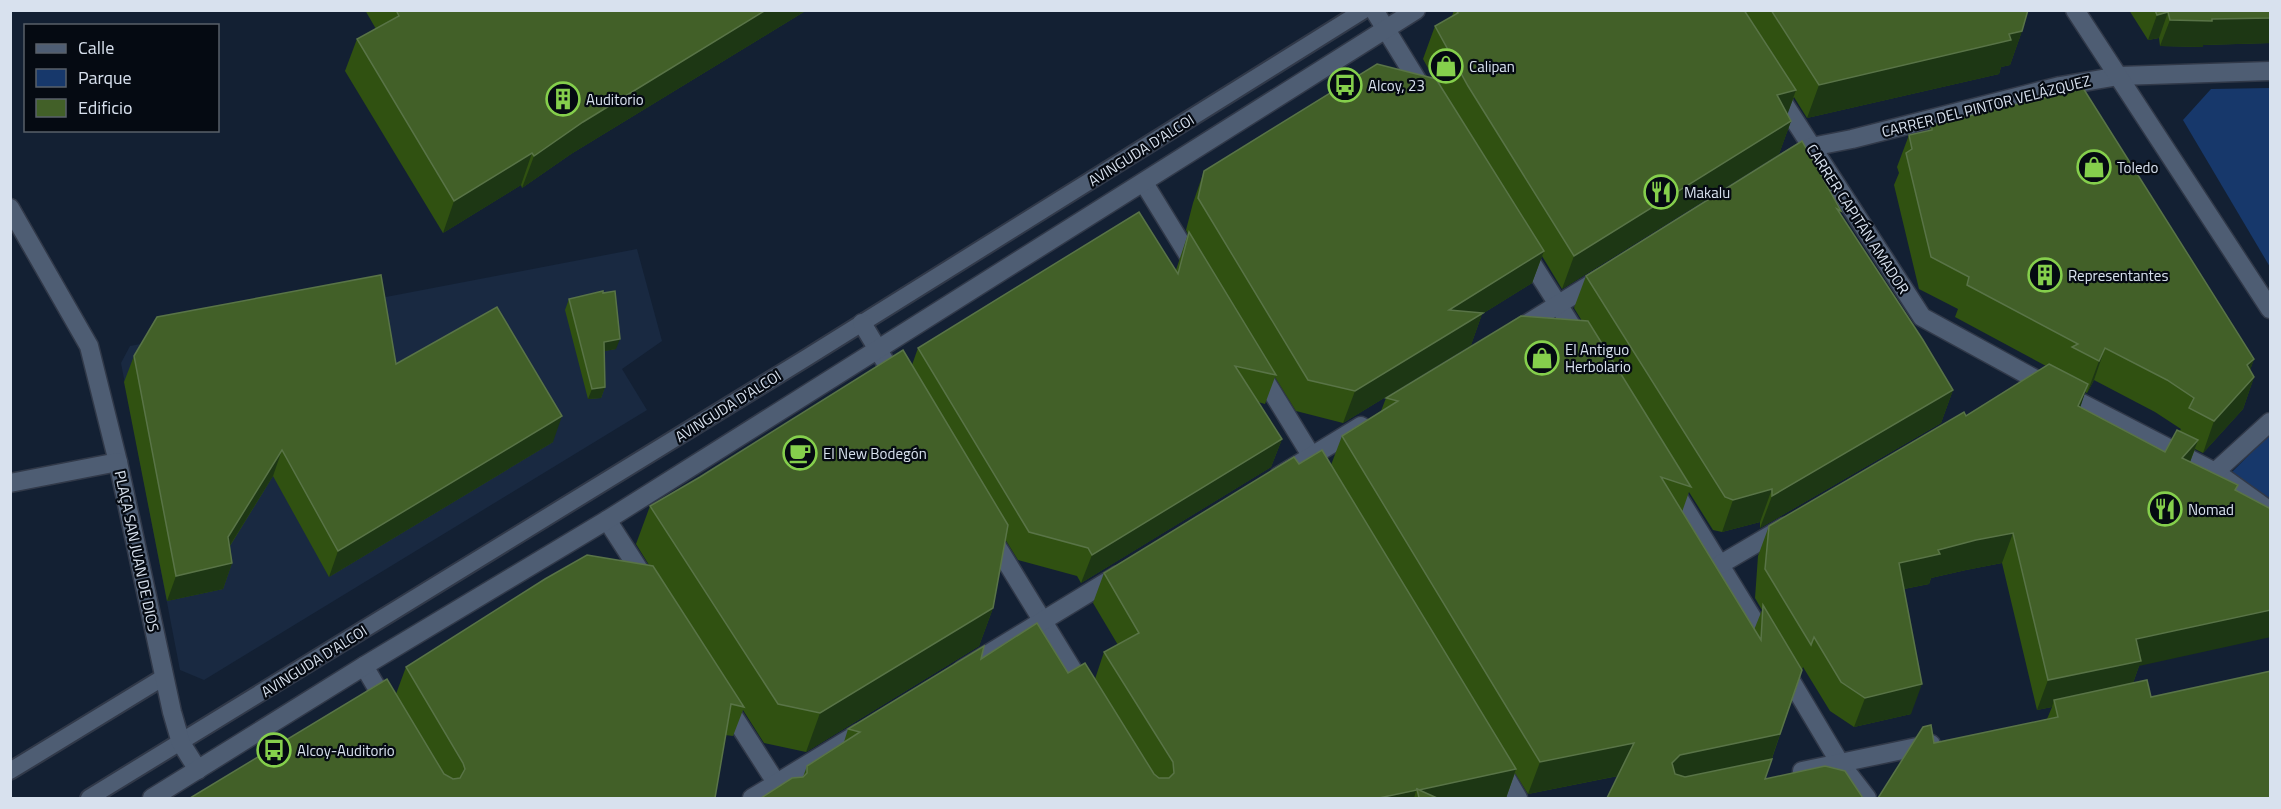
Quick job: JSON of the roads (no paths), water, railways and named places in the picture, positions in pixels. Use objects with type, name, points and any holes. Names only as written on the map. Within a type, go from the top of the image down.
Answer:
[{"type":"street","points":[[1374,10],[1434,108]]},
{"type":"street","name":"AVINGUDA D'ALCOI","points":[[152,798],[364,666],[607,520],[1416,10]]},
{"type":"street","points":[[2075,10],[2271,309]]},
{"type":"street","name":"CARRER DEL PINTOR VELÁZQUEZ","points":[[1811,147],[1852,139],[2060,86],[2118,76],[2271,71]]},
{"type":"street","name":"CARRER CAPITÁN AMADOR","points":[[1767,79],[1922,317],[2037,380],[2216,472],[2271,511]]},
{"type":"street","points":[[1771,172],[1811,147]]},
{"type":"street","points":[[1144,183],[1202,277]]},
{"type":"street","points":[[10,208],[88,346],[118,462]]},
{"type":"street","points":[[1515,236],[1589,355]]},
{"type":"street","points":[[1499,342],[1619,267]]},
{"type":"street","points":[[862,323],[904,393]]},
{"type":"street","points":[[1251,357],[1324,476]]},
{"type":"street","points":[[2017,392],[2037,380]]},
{"type":"street","points":[[1262,487],[1381,414]]},
{"type":"street","points":[[2216,472],[2271,422]]},
{"type":"street","name":"PLAÇA SAN JUAN DE DIOS","points":[[10,483],[118,462],[164,677],[181,743],[198,770]]},
{"type":"street","points":[[1665,475],[1840,763],[1867,798]]},
{"type":"street","points":[[1721,564],[1801,517]]},
{"type":"street","points":[[607,520],[656,596]]},
{"type":"street","points":[[982,522],[1093,703]]},
{"type":"street","points":[[950,677],[1132,566]]},
{"type":"street","points":[[364,666],[398,723]]},
{"type":"street","points":[[713,685],[781,791]]},
{"type":"street","points":[[752,798],[781,791],[879,721]]},
{"type":"street","points":[[1784,775],[1945,741]]},
{"type":"street","points":[[1488,748],[1518,798]]},
{"type":"lane","name":"AVINGUDA D'ALCOI","points":[[89,798],[862,323],[1364,10]]},
{"type":"lane","points":[[10,771],[164,677]]},
{"type":"place","name":"Calipan","points":[[1446,66]]},
{"type":"place","name":"Alcoy, 23","points":[[1345,85]]},
{"type":"place","name":"Auditorio","points":[[563,99]]},
{"type":"place","name":"Toledo","points":[[2094,167]]},
{"type":"place","name":"Makalu","points":[[1661,192]]},
{"type":"place","name":"Representantes","points":[[2045,275]]},
{"type":"place","name":"El Antiguo Herbolario","points":[[1542,358]]},
{"type":"place","name":"El New Bodegón","points":[[800,453]]},
{"type":"place","name":"Nomad","points":[[2165,509]]},
{"type":"place","name":"Alcoy-Auditorio","points":[[274,750]]}]
